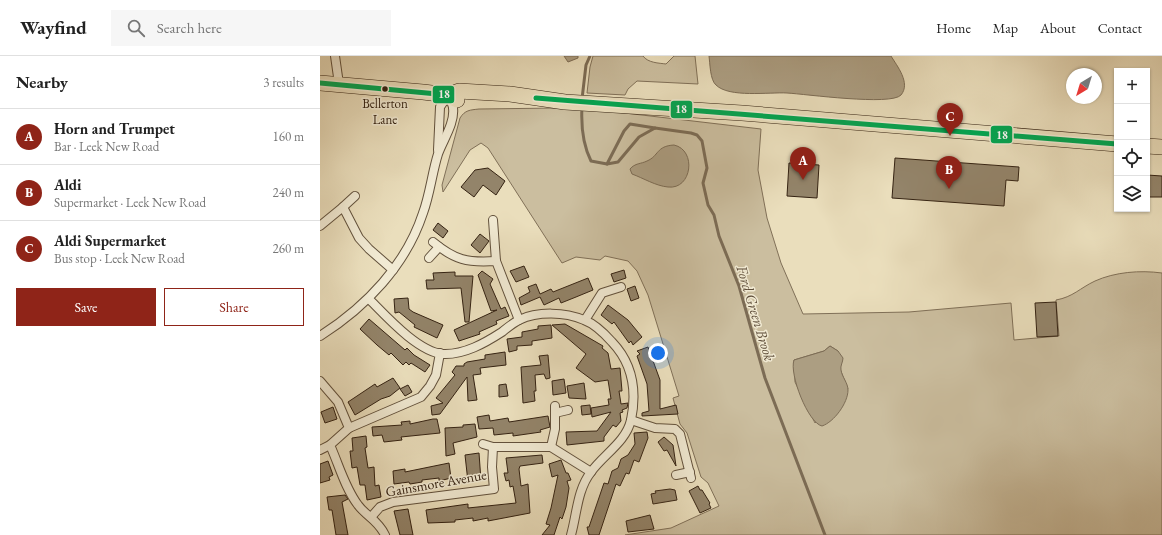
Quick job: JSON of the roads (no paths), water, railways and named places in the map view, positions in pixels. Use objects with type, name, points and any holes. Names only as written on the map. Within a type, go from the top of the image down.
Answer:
[{"type":"highway","points":[[320,82],[448,95],[459,91],[510,94],[565,102],[713,111],[1114,144]]},
{"type":"highway","points":[[1150,146],[1162,147]]},
{"type":"street","points":[[336,56],[339,84]]},
{"type":"street","points":[[438,154],[440,107],[448,95]]},
{"type":"street","points":[[320,336],[345,319],[368,299],[393,270],[409,247],[423,214],[438,154],[450,126],[453,108],[448,95]]},
{"type":"street","points":[[320,226],[355,196]]},
{"type":"street","points":[[343,207],[364,244],[393,270]]},
{"type":"street","points":[[493,220],[496,261],[519,320]]},
{"type":"street","points":[[429,258],[436,244],[453,257],[464,261],[496,261]]},
{"type":"street","points":[[585,320],[602,294],[621,287]]},
{"type":"street","points":[[368,299],[411,339],[440,353],[454,353],[469,349],[490,340],[519,320],[541,314],[566,315],[585,320],[600,330],[622,352],[628,363],[634,390],[631,420],[615,448],[591,472],[581,491],[571,535]]},
{"type":"street","points":[[320,450],[330,445],[349,428],[421,397],[430,386],[436,374],[440,353]]},
{"type":"street","points":[[320,381],[338,402],[349,428]]},
{"type":"street","points":[[568,410],[555,410],[555,429],[551,447],[591,472]]},
{"type":"street","points":[[631,420],[655,428],[675,429],[680,434],[690,475],[676,475]]},
{"type":"street","name":"Gainsmore Avenue","points":[[483,444],[493,447],[551,447]]},
{"type":"street","points":[[330,445],[349,492],[359,507],[372,516],[385,535]]},
{"type":"street","name":"Gainsmore Avenue","points":[[372,516],[380,507],[393,502],[494,489],[492,467],[493,447]]},
{"type":"waterway","name":"Ford Green Brook","points":[[582,99],[586,65],[590,56]]},
{"type":"waterway","name":"Ford Green Brook","points":[[582,107],[583,135],[591,161],[607,164],[618,162],[639,137],[655,128],[691,133],[697,135],[702,141],[707,168],[703,183],[708,205],[714,215],[719,236],[739,286],[765,378],[825,535]]},
{"type":"waterway","name":"Ford Green Brook","points":[[607,164],[624,131],[630,124],[655,128]]},
{"type":"place","name":"Bellerton Lane","points":[[385,89]]},
{"type":"place","name":"Aldi Supermarket","points":[[950,136]]},
{"type":"place","name":"Horn and Trumpet","points":[[803,180]]},
{"type":"place","name":"Aldi","points":[[949,189]]}]
